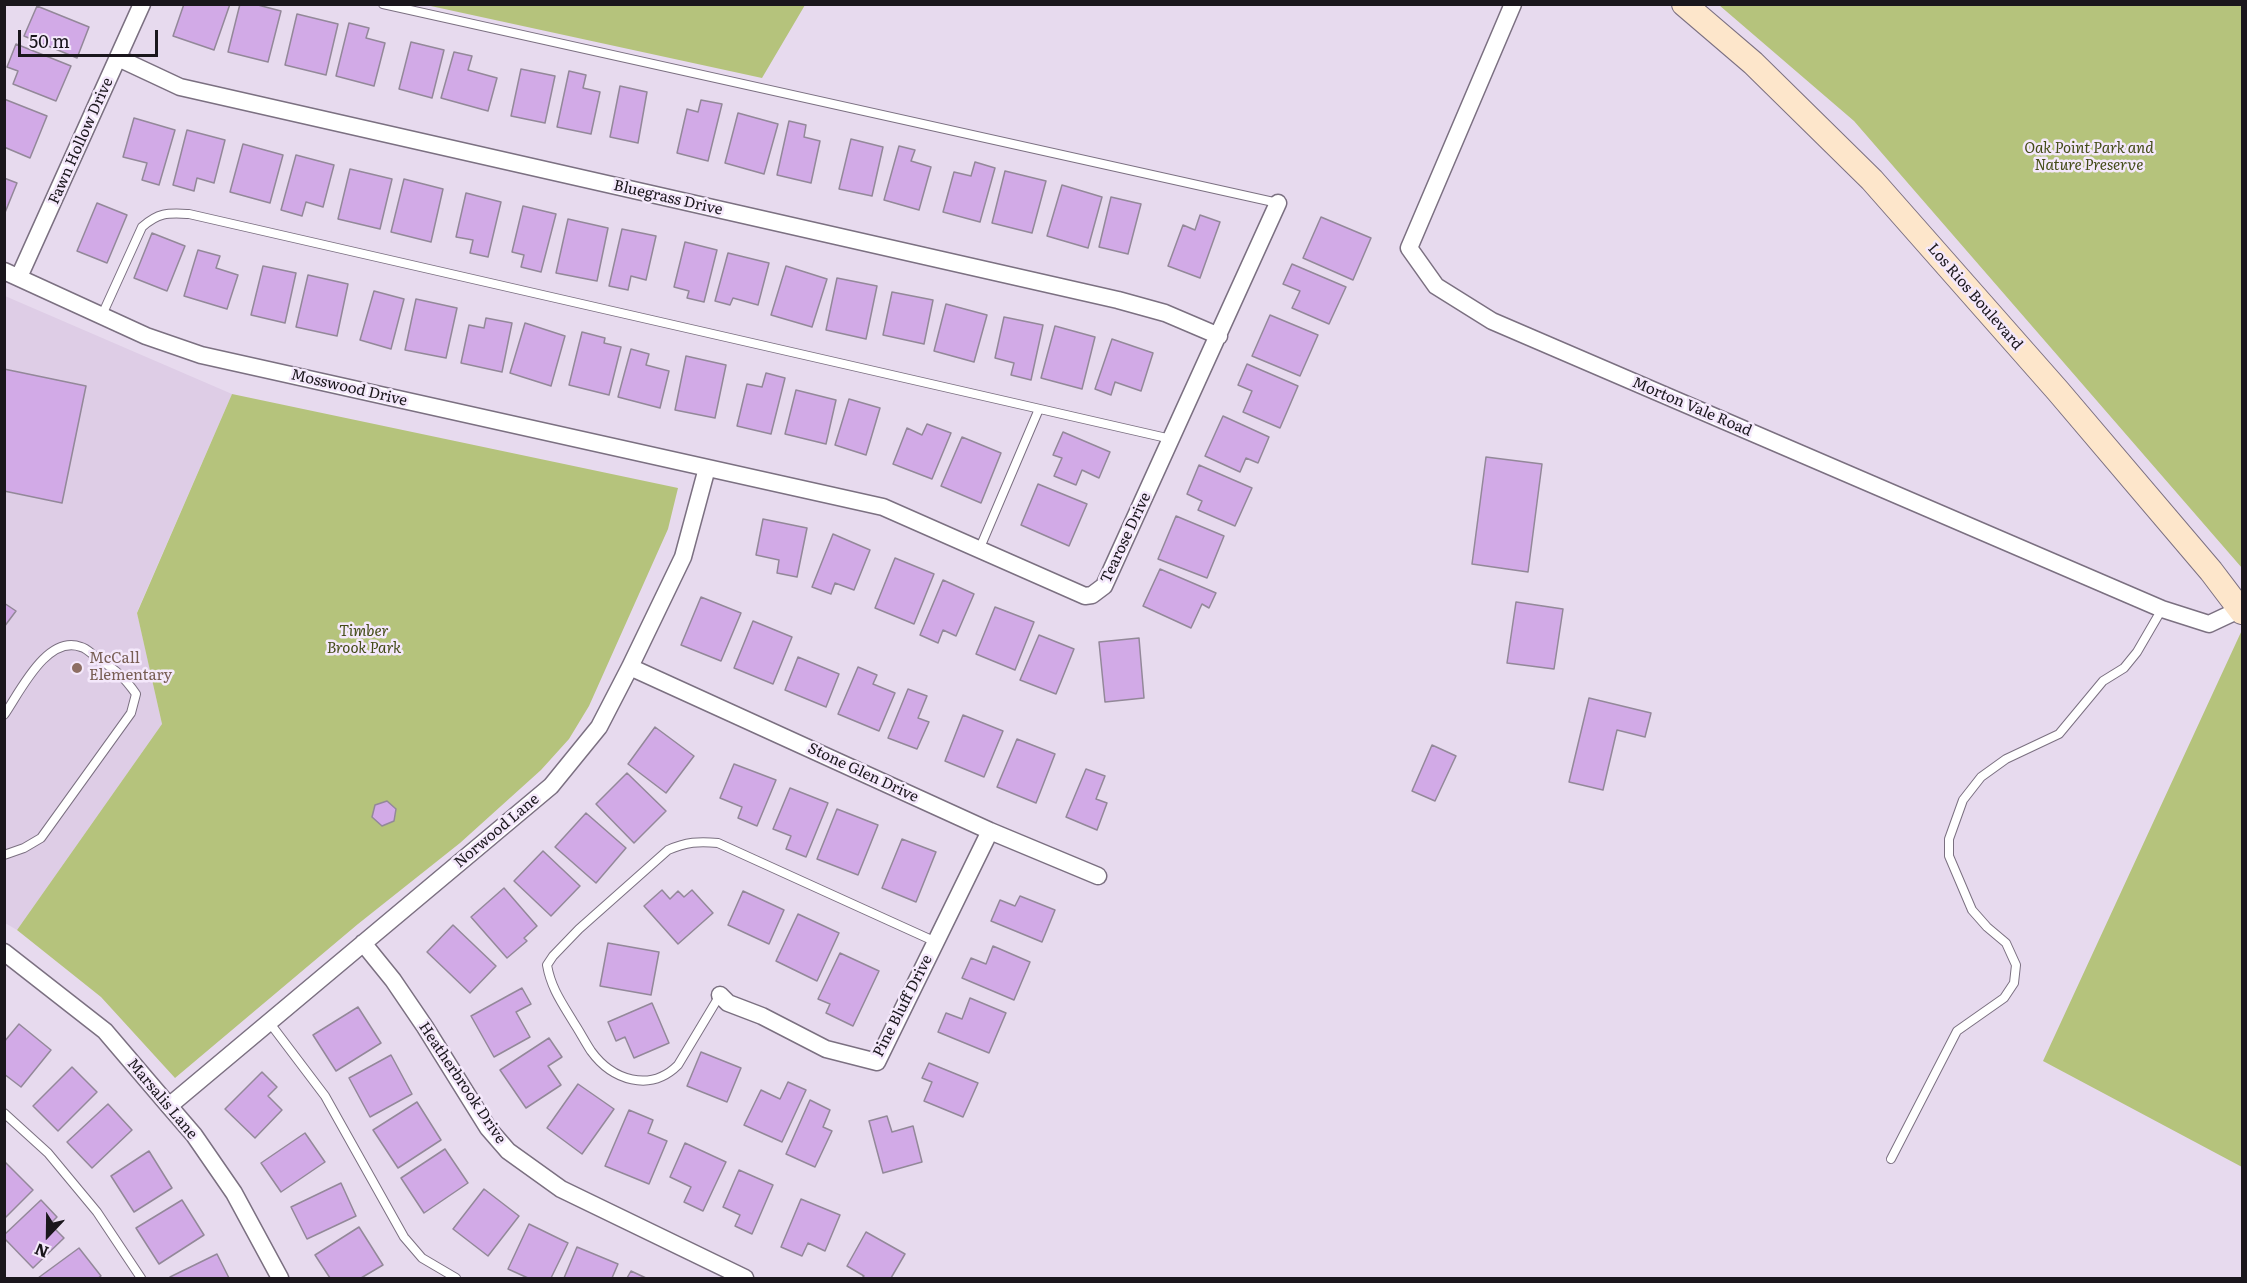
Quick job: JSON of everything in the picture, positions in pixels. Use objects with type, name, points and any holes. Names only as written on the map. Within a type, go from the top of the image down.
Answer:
[{"type":"street","name":"Fawn Hollow Drive","points":[[12,274],[118,58],[142,4]]},
{"type":"street","name":"Morton Vale Road","points":[[1513,4],[1409,248],[1436,286],[1492,321],[2162,609],[2210,624],[2242,611]]},
{"type":"street","name":"Los Rios Boulevard","points":[[1684,4],[1762,71],[1872,180],[2058,391],[2211,571],[2242,611]]},
{"type":"street","name":"Bluegrass Drive","points":[[118,58],[180,87],[1118,300],[1164,313],[1219,336]]},
{"type":"street","name":"Tearose Drive","points":[[707,468],[883,507],[1085,596],[1099,592],[1104,586],[1172,439],[1278,203]]},
{"type":"street","name":"Mosswood Drive","points":[[12,274],[146,336],[201,355],[707,468]]},
{"type":"street","name":"Norwood Lane","points":[[169,1106],[551,786],[599,727],[630,667],[683,557],[707,468]]},
{"type":"street","name":"Stone Glen Drive","points":[[630,667],[990,831],[1098,876]]},
{"type":"street","name":"Pine Bluff Drive","points":[[720,995],[728,1003],[762,1016],[826,1049],[877,1062],[990,831]]},
{"type":"street","name":"Heatherbrook Drive","points":[[363,943],[393,980],[488,1128],[508,1151],[561,1189],[745,1278]]},
{"type":"street","name":"Marsalis Lane","points":[[4,952],[105,1031],[194,1135],[234,1193],[280,1278]]},
{"type":"lane","points":[[383,4],[1278,203]]},
{"type":"lane","points":[[102,315],[142,227],[151,218],[163,213],[189,214],[1172,439]]},
{"type":"lane","points":[[979,550],[1039,409]]},
{"type":"lane","points":[[1890,1159],[1958,1031],[2004,998],[2014,983],[2016,965],[2006,943],[1972,910],[1949,856],[1949,839],[1963,800],[1981,777],[2006,759],[2059,734],[2103,681],[2124,668],[2137,652],[2162,609]]},
{"type":"lane","points":[[4,715],[44,657],[54,649],[66,644],[81,647],[124,676],[136,694],[131,712],[41,838],[24,848],[4,855]]},
{"type":"lane","points":[[720,995],[678,1065],[668,1075],[644,1082],[632,1080],[612,1070],[592,1053],[550,983],[547,965],[579,930],[660,857],[676,846],[697,841],[718,843],[936,942]]},
{"type":"lane","points":[[269,1022],[325,1096],[404,1237],[422,1258],[456,1278]]},
{"type":"lane","points":[[4,1113],[48,1153],[97,1212],[141,1278]]},
{"type":"shaded area","name":"McCall Elementary","points":[[5,296],[232,394],[137,612],[162,724],[17,930],[5,923]]},
{"type":"green space","points":[[426,5],[805,5],[762,78]]},
{"type":"green space","name":"Oak Point Park and Nature Preserve","points":[[1719,5],[2242,5],[2242,568],[1854,121]]},
{"type":"green space","name":"Timber Brook Park","points":[[232,394],[678,488],[668,529],[589,706],[569,739],[541,770],[460,843],[358,924],[175,1078],[101,997],[17,930],[162,724],[137,613]]},
{"type":"green space","points":[[2242,630],[2242,1167],[2043,1061]]},
{"type":"building","points":[[184,4],[230,4],[214,50],[173,36]]},
{"type":"building","points":[[240,4],[254,4],[281,11],[268,62],[228,52]]},
{"type":"building","points":[[37,6],[89,27],[77,58],[24,36]]},
{"type":"building","points":[[297,14],[338,24],[326,75],[285,65]]},
{"type":"building","points":[[349,23],[369,28],[366,38],[385,43],[374,86],[336,76]]},
{"type":"building","points":[[411,42],[444,50],[432,98],[399,89]]},
{"type":"building","points":[[16,44],[71,66],[56,101],[13,84],[18,71],[7,67]]},
{"type":"building","points":[[454,52],[472,56],[468,70],[497,78],[488,111],[441,98]]},
{"type":"building","points":[[521,69],[555,76],[545,123],[511,116]]},
{"type":"building","points":[[569,71],[586,75],[583,88],[600,92],[591,134],[557,127]]},
{"type":"building","points":[[620,86],[647,92],[638,143],[610,137]]},
{"type":"building","points":[[4,99],[47,116],[30,158],[4,147]]},
{"type":"building","points":[[701,100],[722,104],[708,161],[677,153],[687,109],[698,112]]},
{"type":"building","points":[[738,113],[778,124],[764,174],[725,163]]},
{"type":"building","points":[[134,118],[175,130],[159,185],[142,180],[147,163],[123,157]]},
{"type":"building","points":[[789,121],[806,125],[804,137],[820,141],[811,183],[777,175]]},
{"type":"building","points":[[187,130],[225,140],[214,183],[197,178],[194,191],[173,185]]},
{"type":"building","points":[[851,139],[883,147],[872,196],[839,189]]},
{"type":"building","points":[[243,144],[283,155],[270,203],[230,192]]},
{"type":"building","points":[[899,146],[915,150],[911,161],[931,167],[919,210],[884,200]]},
{"type":"building","points":[[296,155],[334,165],[323,207],[306,202],[302,216],[281,210]]},
{"type":"building","points":[[975,162],[995,168],[980,222],[943,212],[954,172],[971,176]]},
{"type":"building","points":[[350,169],[392,179],[380,229],[338,219]]},
{"type":"building","points":[[1005,171],[1046,181],[1032,233],[992,223]]},
{"type":"building","points":[[4,178],[17,183],[4,215]]},
{"type":"building","points":[[404,179],[443,189],[431,242],[391,232]]},
{"type":"building","points":[[1062,185],[1102,197],[1088,248],[1047,236]]},
{"type":"building","points":[[466,193],[501,202],[488,257],[470,253],[473,240],[456,237]]},
{"type":"building","points":[[1111,197],[1141,204],[1128,254],[1099,247]]},
{"type":"building","points":[[97,203],[127,215],[107,263],[77,251]]},
{"type":"building","points":[[523,206],[556,214],[541,272],[521,267],[524,255],[512,252]]},
{"type":"building","points":[[1200,215],[1220,222],[1200,278],[1168,266],[1183,225],[1195,230]]},
{"type":"building","points":[[1321,217],[1371,238],[1353,280],[1303,258]]},
{"type":"building","points":[[568,219],[608,228],[597,281],[556,273]]},
{"type":"building","points":[[622,229],[656,236],[646,280],[631,276],[628,290],[609,286]]},
{"type":"building","points":[[152,233],[185,246],[167,291],[134,278]]},
{"type":"building","points":[[685,242],[717,250],[704,302],[687,298],[689,291],[674,287]]},
{"type":"building","points":[[198,250],[220,256],[216,268],[238,275],[227,309],[184,296]]},
{"type":"building","points":[[728,253],[769,263],[758,305],[733,298],[730,305],[715,301]]},
{"type":"building","points":[[1292,264],[1346,287],[1329,324],[1292,308],[1300,291],[1283,284]]},
{"type":"building","points":[[263,266],[296,273],[285,323],[251,315]]},
{"type":"building","points":[[786,266],[827,279],[812,327],[771,315]]},
{"type":"building","points":[[308,275],[348,284],[337,336],[296,327]]},
{"type":"building","points":[[837,278],[877,286],[866,339],[826,330]]},
{"type":"building","points":[[374,291],[404,299],[391,349],[360,340]]},
{"type":"building","points":[[892,292],[933,300],[924,344],[883,335]]},
{"type":"building","points":[[416,299],[457,308],[446,358],[405,350]]},
{"type":"building","points":[[946,304],[987,315],[974,362],[934,351]]},
{"type":"building","points":[[1270,315],[1318,335],[1300,376],[1252,356]]},
{"type":"building","points":[[1004,317],[1043,325],[1031,380],[1011,375],[1014,363],[995,358]]},
{"type":"building","points":[[486,318],[512,323],[502,372],[461,363],[469,325],[484,328]]},
{"type":"building","points":[[525,323],[565,336],[551,386],[510,373]]},
{"type":"building","points":[[1055,326],[1095,337],[1082,389],[1041,378]]},
{"type":"building","points":[[582,332],[605,338],[604,343],[621,347],[609,395],[569,385]]},
{"type":"building","points":[[1112,339],[1153,353],[1141,391],[1115,382],[1111,395],[1095,389]]},
{"type":"building","points":[[631,349],[649,354],[646,365],[669,371],[660,408],[618,397]]},
{"type":"building","points":[[686,356],[726,365],[715,418],[675,410]]},
{"type":"building","points":[[1247,364],[1298,386],[1280,428],[1243,412],[1252,391],[1238,385]]},
{"type":"building","points":[[4,369],[86,386],[62,503],[4,491]]},
{"type":"building","points":[[766,373],[785,378],[771,434],[737,426],[747,384],[762,387]]},
{"type":"building","points":[[796,390],[836,400],[826,444],[785,434]]},
{"type":"building","points":[[849,399],[880,408],[866,455],[835,445]]},
{"type":"building","points":[[1223,416],[1269,437],[1258,463],[1246,458],[1240,472],[1205,456]]},
{"type":"building","points":[[927,424],[951,433],[932,479],[893,464],[907,428],[922,435]]},
{"type":"building","points":[[1063,432],[1110,452],[1099,478],[1082,470],[1076,485],[1054,476],[1062,458],[1053,455]]},
{"type":"building","points":[[962,437],[1001,453],[981,503],[941,486]]},
{"type":"building","points":[[1486,457],[1542,464],[1528,572],[1472,564]]},
{"type":"building","points":[[1199,465],[1252,488],[1235,526],[1198,510],[1202,501],[1187,494]]},
{"type":"building","points":[[1038,484],[1087,504],[1069,546],[1021,525]]},
{"type":"building","points":[[1176,516],[1224,536],[1207,578],[1158,559]]},
{"type":"building","points":[[763,519],[807,528],[797,577],[777,573],[779,560],[756,555]]},
{"type":"building","points":[[833,534],[870,550],[854,590],[835,583],[831,594],[812,587]]},
{"type":"building","points":[[895,558],[934,574],[914,624],[875,608]]},
{"type":"building","points":[[1160,569],[1216,593],[1209,608],[1202,604],[1191,628],[1143,606]]},
{"type":"building","points":[[943,580],[974,594],[956,636],[943,630],[938,643],[920,635]]},
{"type":"building","points":[[701,597],[741,613],[721,661],[681,645]]},
{"type":"building","points":[[1516,602],[1563,609],[1554,669],[1507,663]]},
{"type":"building","points":[[4,603],[16,611],[4,627]]},
{"type":"building","points":[[995,607],[1034,622],[1015,670],[976,654]]},
{"type":"building","points":[[753,621],[792,637],[773,684],[734,668]]},
{"type":"building","points":[[1039,635],[1074,649],[1056,694],[1020,680]]},
{"type":"building","points":[[1139,638],[1144,698],[1105,702],[1099,642]]},
{"type":"building","points":[[798,657],[839,674],[826,707],[785,690]]},
{"type":"building","points":[[858,667],[877,675],[873,684],[895,693],[879,731],[838,714]]},
{"type":"building","points":[[908,689],[927,696],[918,718],[929,722],[917,749],[888,738]]},
{"type":"building","points":[[1589,698],[1651,713],[1645,737],[1617,730],[1603,790],[1569,782]]},
{"type":"building","points":[[963,715],[1003,731],[984,777],[945,761]]},
{"type":"building","points":[[655,727],[694,756],[666,793],[628,764]]},
{"type":"building","points":[[1017,739],[1055,754],[1036,803],[997,787]]},
{"type":"building","points":[[1432,745],[1456,756],[1435,801],[1412,791]]},
{"type":"building","points":[[734,764],[776,780],[757,826],[738,818],[742,807],[720,798]]},
{"type":"building","points":[[1086,769],[1105,776],[1096,799],[1107,803],[1097,830],[1066,817]]},
{"type":"building","points":[[627,773],[666,811],[634,843],[596,804]]},
{"type":"building","points":[[790,788],[828,803],[806,857],[786,849],[791,836],[773,829]]},
{"type":"building","points":[[387,801],[396,809],[394,821],[382,826],[372,817],[375,805]]},
{"type":"building","points":[[837,809],[878,825],[858,875],[817,859]]},
{"type":"building","points":[[586,813],[626,848],[596,883],[555,847]]},
{"type":"building","points":[[902,839],[936,852],[916,902],[882,888]]},
{"type":"building","points":[[543,851],[580,886],[551,916],[514,881]]},
{"type":"building","points":[[504,888],[537,926],[524,938],[527,941],[507,958],[471,917]]},
{"type":"building","points":[[662,890],[670,899],[678,891],[684,897],[692,890],[713,913],[678,944],[644,906]]},
{"type":"building","points":[[743,891],[784,910],[769,944],[728,925]]},
{"type":"building","points":[[1020,896],[1055,910],[1042,942],[991,921],[1000,900],[1015,906]]},
{"type":"building","points":[[798,914],[839,933],[817,981],[776,961]]},
{"type":"building","points":[[453,925],[496,966],[470,993],[427,952]]},
{"type":"building","points":[[608,943],[659,952],[651,995],[600,986]]},
{"type":"building","points":[[993,946],[1030,962],[1014,1000],[962,978],[971,958],[986,964]]},
{"type":"building","points":[[840,953],[879,971],[853,1026],[826,1013],[830,1004],[818,999]]},
{"type":"building","points":[[522,988],[531,1004],[516,1012],[530,1037],[494,1057],[471,1016]]},
{"type":"building","points":[[970,998],[1006,1013],[989,1053],[938,1032],[946,1013],[962,1019]]},
{"type":"building","points":[[652,1003],[669,1043],[634,1058],[625,1037],[616,1041],[608,1022]]},
{"type":"building","points":[[358,1007],[381,1043],[336,1071],[313,1035]]},
{"type":"building","points":[[19,1024],[51,1050],[21,1087],[4,1074],[4,1042]]},
{"type":"building","points":[[549,1038],[562,1057],[548,1066],[561,1085],[526,1108],[500,1070]]},
{"type":"building","points":[[701,1052],[741,1068],[727,1102],[687,1086]]},
{"type":"building","points":[[391,1055],[412,1094],[370,1117],[349,1078]]},
{"type":"building","points":[[929,1063],[978,1083],[963,1117],[924,1101],[932,1082],[922,1078]]},
{"type":"building","points":[[72,1067],[97,1092],[58,1131],[33,1106]]},
{"type":"building","points":[[262,1072],[277,1087],[268,1096],[282,1110],[255,1138],[225,1109]]},
{"type":"building","points":[[788,1082],[806,1090],[782,1142],[744,1125],[761,1090],[780,1099]]},
{"type":"building","points":[[578,1084],[614,1109],[582,1154],[547,1128]]},
{"type":"building","points":[[810,1100],[830,1110],[823,1127],[832,1131],[815,1167],[786,1154]]},
{"type":"building","points":[[417,1102],[441,1140],[398,1168],[373,1130]]},
{"type":"building","points":[[108,1104],[132,1130],[92,1168],[67,1142]]},
{"type":"building","points":[[629,1110],[653,1120],[648,1133],[667,1141],[649,1184],[605,1166]]},
{"type":"building","points":[[887,1116],[892,1132],[913,1126],[922,1162],[883,1173],[869,1121]]},
{"type":"building","points":[[305,1133],[325,1162],[281,1192],[261,1163]]},
{"type":"building","points":[[685,1143],[726,1162],[703,1211],[684,1202],[691,1187],[670,1177]]},
{"type":"building","points":[[445,1149],[468,1183],[424,1213],[401,1178]]},
{"type":"building","points":[[149,1151],[172,1188],[134,1212],[111,1176]]},
{"type":"building","points":[[4,1161],[33,1190],[4,1219]]},
{"type":"building","points":[[739,1170],[773,1185],[752,1234],[735,1226],[740,1215],[723,1207]]},
{"type":"building","points":[[341,1183],[356,1216],[307,1239],[291,1207]]},
{"type":"building","points":[[484,1189],[519,1216],[488,1256],[453,1229]]},
{"type":"building","points":[[801,1199],[840,1215],[825,1251],[808,1243],[802,1256],[781,1247]]},
{"type":"building","points":[[41,1200],[57,1217],[50,1224],[64,1238],[33,1268],[4,1238],[4,1235]]},
{"type":"building","points":[[182,1200],[204,1235],[159,1264],[136,1228]]},
{"type":"building","points":[[529,1224],[568,1243],[551,1278],[528,1278],[508,1269]]},
{"type":"building","points":[[359,1227],[383,1265],[361,1278],[330,1278],[315,1255]]},
{"type":"building","points":[[866,1232],[905,1254],[891,1278],[862,1278],[864,1276],[847,1266]]},
{"type":"building","points":[[577,1247],[618,1264],[612,1278],[564,1278]]},
{"type":"building","points":[[79,1248],[101,1276],[98,1278],[38,1278]]},
{"type":"building","points":[[217,1254],[229,1278],[170,1277]]},
{"type":"building","points":[[631,1271],[646,1278],[627,1278]]},
{"type":"place","name":"McCall Elementary","points":[[77,668]]}]
